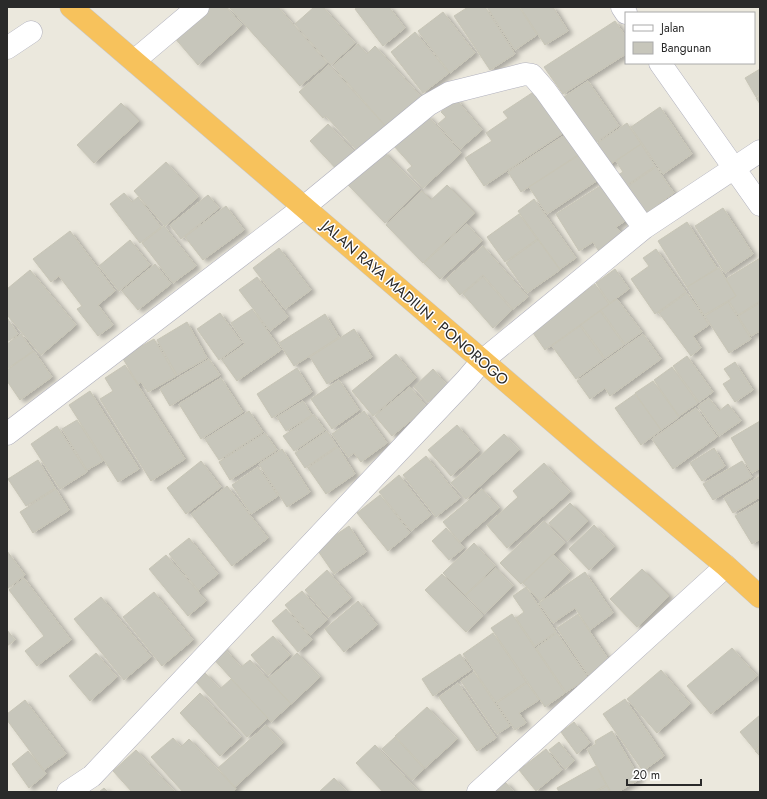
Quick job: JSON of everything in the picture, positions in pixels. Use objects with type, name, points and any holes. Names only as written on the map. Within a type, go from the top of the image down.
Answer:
[{"type":"highway","name":"JALAN RAYA MADIUN - PONOROGO","points":[[71,7],[482,361],[726,566],[760,597]]},
{"type":"street","points":[[134,61],[198,7]]},
{"type":"street","points":[[7,48],[30,32]]},
{"type":"street","points":[[661,64],[760,205]]},
{"type":"street","points":[[7,434],[304,207],[428,105],[449,93],[525,74],[532,75],[545,90],[644,228]]},
{"type":"street","points":[[68,792],[92,776],[461,386],[482,361],[644,228],[760,151]]},
{"type":"street","points":[[478,792],[726,566]]},
{"type":"building","points":[[206,7],[226,7],[242,25],[198,65],[173,36]]},
{"type":"building","points":[[229,7],[278,7],[327,63],[300,86]]},
{"type":"building","points":[[314,7],[323,7],[355,43],[331,65],[295,24]]},
{"type":"building","points":[[358,7],[389,7],[405,28],[383,46],[355,9]]},
{"type":"building","points":[[468,7],[485,7],[515,54],[490,70],[454,16]]},
{"type":"building","points":[[487,7],[519,7],[537,35],[515,50]]},
{"type":"building","points":[[520,7],[553,7],[568,31],[545,45]]},
{"type":"building","points":[[443,12],[475,53],[450,73],[418,31]]},
{"type":"building","points":[[615,21],[625,36],[625,55],[563,94],[544,67]]},
{"type":"building","points":[[415,32],[449,73],[423,93],[391,52]]},
{"type":"building","points":[[358,44],[367,54],[375,46],[424,100],[390,131],[333,66]]},
{"type":"building","points":[[329,65],[390,131],[362,156],[326,116],[323,118],[299,92]]},
{"type":"building","points":[[760,69],[760,94],[756,97],[745,78]]},
{"type":"building","points":[[588,81],[619,126],[595,143],[564,97]]},
{"type":"building","points":[[541,87],[569,129],[484,186],[465,158],[492,141],[486,133],[508,118],[503,112]]},
{"type":"building","points":[[760,96],[760,104],[756,98]]},
{"type":"building","points":[[456,99],[482,130],[460,149],[438,124],[446,117],[441,112]]},
{"type":"building","points":[[121,103],[139,121],[94,163],[77,145]]},
{"type":"building","points":[[660,107],[692,154],[663,174],[631,127]]},
{"type":"building","points":[[427,115],[461,153],[423,188],[407,170],[412,166],[393,145]]},
{"type":"building","points":[[627,123],[641,144],[606,167],[592,147]]},
{"type":"building","points":[[328,124],[358,156],[340,173],[310,141]]},
{"type":"building","points":[[571,131],[584,151],[521,192],[508,172]]},
{"type":"building","points":[[641,144],[655,166],[624,187],[616,176],[623,172],[616,161]]},
{"type":"building","points":[[383,151],[420,189],[385,223],[348,185]]},
{"type":"building","points":[[584,152],[601,178],[547,214],[529,187]]},
{"type":"building","points":[[166,162],[198,197],[165,226],[134,191]]},
{"type":"building","points":[[656,167],[674,193],[658,204],[663,211],[647,222],[624,189]]},
{"type":"building","points":[[605,183],[628,219],[616,227],[621,233],[609,241],[611,245],[600,253],[593,242],[579,251],[556,214]]},
{"type":"building","points":[[447,185],[475,213],[423,263],[386,225],[422,191],[431,200]]},
{"type":"building","points":[[124,193],[132,202],[138,197],[161,227],[140,243],[110,204]]},
{"type":"building","points":[[208,195],[219,208],[181,239],[170,225]]},
{"type":"building","points":[[534,199],[576,258],[560,269],[518,211]]},
{"type":"building","points":[[226,206],[244,230],[203,260],[185,237]]},
{"type":"building","points":[[723,208],[753,254],[725,273],[695,226]]},
{"type":"building","points":[[519,214],[537,239],[505,262],[487,237]]},
{"type":"building","points":[[687,222],[717,268],[687,287],[658,241]]},
{"type":"building","points":[[467,224],[482,241],[440,279],[424,263]]},
{"type":"building","points":[[164,226],[196,266],[173,283],[142,243]]},
{"type":"building","points":[[70,231],[115,291],[98,305],[113,325],[98,336],[77,309],[82,306],[59,276],[51,282],[33,259]]},
{"type":"building","points":[[130,240],[150,265],[119,291],[99,266]]},
{"type":"building","points":[[538,240],[560,270],[527,293],[506,263]]},
{"type":"building","points":[[483,246],[528,297],[513,309],[483,275],[460,295],[446,279]]},
{"type":"building","points":[[279,248],[311,290],[285,309],[253,268]]},
{"type":"building","points":[[656,249],[686,292],[655,314],[631,279],[649,266],[643,258]]},
{"type":"building","points":[[760,258],[760,301],[738,315],[729,301],[736,296],[726,279]]},
{"type":"building","points":[[155,264],[171,284],[138,310],[122,291]]},
{"type":"building","points":[[719,268],[736,296],[704,315],[687,287]]},
{"type":"building","points":[[615,269],[629,289],[610,303],[596,283]]},
{"type":"building","points":[[30,270],[76,325],[41,355],[7,315],[7,289]]},
{"type":"building","points":[[257,277],[288,317],[270,331],[239,290]]},
{"type":"building","points":[[483,277],[512,310],[493,328],[463,294]]},
{"type":"building","points":[[595,284],[609,304],[545,350],[531,330]]},
{"type":"building","points":[[687,293],[709,325],[693,336],[701,348],[691,356],[659,313]]},
{"type":"building","points":[[617,299],[642,332],[625,344],[601,310]]},
{"type":"building","points":[[728,302],[751,339],[729,353],[705,316]]},
{"type":"building","points":[[760,303],[760,331],[751,336],[738,316]]},
{"type":"building","points":[[252,309],[281,350],[237,381],[222,360],[245,344],[231,323]]},
{"type":"building","points":[[600,311],[624,345],[605,358],[581,325]]},
{"type":"building","points":[[220,313],[242,343],[219,360],[197,329]]},
{"type":"building","points":[[325,314],[339,337],[294,366],[279,343]]},
{"type":"building","points":[[7,318],[18,334],[7,342]]},
{"type":"building","points":[[187,322],[207,358],[177,375],[157,340]]},
{"type":"building","points":[[580,326],[604,359],[576,379],[552,346]]},
{"type":"building","points":[[354,329],[372,357],[327,384],[310,357]]},
{"type":"building","points":[[21,334],[33,351],[7,369],[7,344]]},
{"type":"building","points":[[643,334],[661,359],[610,396],[605,388],[590,399],[577,381]]},
{"type":"building","points":[[154,339],[176,376],[148,392],[141,382],[138,384],[122,357]]},
{"type":"building","points":[[34,351],[52,377],[20,400],[7,381],[7,370]]},
{"type":"building","points":[[396,354],[416,378],[373,416],[352,391]]},
{"type":"building","points":[[687,356],[713,392],[699,402],[673,366]]},
{"type":"building","points":[[209,359],[220,375],[170,406],[160,389]]},
{"type":"building","points":[[735,362],[753,390],[735,402],[723,384],[731,379],[724,369]]},
{"type":"building","points":[[125,365],[185,459],[151,481],[100,399],[113,391],[105,378]]},
{"type":"building","points":[[672,367],[698,403],[679,416],[654,380]]},
{"type":"building","points":[[297,368],[312,392],[272,418],[257,394]]},
{"type":"building","points":[[433,369],[447,385],[428,402],[414,387]]},
{"type":"building","points":[[221,378],[243,412],[201,439],[179,404]]},
{"type":"building","points":[[339,380],[359,410],[332,429],[311,399]]},
{"type":"building","points":[[653,381],[679,417],[661,430],[635,393]]},
{"type":"building","points":[[410,387],[427,407],[392,436],[375,416]]},
{"type":"building","points":[[90,391],[139,469],[118,482],[69,405]]},
{"type":"building","points":[[635,394],[661,430],[641,445],[615,408]]},
{"type":"building","points":[[709,398],[719,411],[728,404],[741,421],[719,436],[698,406]]},
{"type":"building","points":[[303,401],[312,415],[286,431],[277,417]]},
{"type":"building","points":[[696,408],[717,437],[673,469],[652,439]]},
{"type":"building","points":[[249,411],[263,432],[219,460],[205,439]]},
{"type":"building","points":[[364,411],[387,443],[361,462],[354,453],[348,457],[332,434]]},
{"type":"building","points":[[314,415],[325,430],[294,451],[283,436]]},
{"type":"building","points":[[77,420],[103,461],[87,470],[62,429]]},
{"type":"building","points":[[760,421],[760,468],[752,473],[731,438]]},
{"type":"building","points":[[457,425],[479,451],[451,476],[428,450]]},
{"type":"building","points":[[57,426],[87,472],[60,489],[31,444]]},
{"type":"building","points":[[327,431],[337,446],[305,468],[295,453]]},
{"type":"building","points":[[265,433],[277,450],[230,480],[219,462]]},
{"type":"building","points":[[504,434],[519,450],[466,499],[451,483]]},
{"type":"building","points":[[338,447],[355,474],[326,494],[308,468]]},
{"type":"building","points":[[714,448],[725,466],[702,481],[690,463]]},
{"type":"building","points":[[282,449],[310,492],[287,507],[259,464]]},
{"type":"building","points":[[426,456],[460,498],[436,517],[403,475]]},
{"type":"building","points":[[38,460],[55,488],[26,506],[8,479]]},
{"type":"building","points":[[201,461],[221,487],[186,514],[167,488]]},
{"type":"building","points":[[742,461],[752,477],[713,500],[703,484]]},
{"type":"building","points":[[544,463],[570,492],[507,548],[487,525],[518,497],[513,491]]},
{"type":"building","points":[[258,467],[278,496],[251,514],[232,485]]},
{"type":"building","points":[[399,475],[431,515],[411,531],[379,492]]},
{"type":"building","points":[[760,476],[760,497],[733,513],[724,498]]},
{"type":"building","points":[[227,486],[268,538],[232,566],[191,514]]},
{"type":"building","points":[[56,489],[69,510],[33,533],[20,512]]},
{"type":"building","points":[[482,489],[499,508],[460,542],[443,522]]},
{"type":"building","points":[[380,495],[410,533],[388,551],[357,513]]},
{"type":"building","points":[[760,501],[760,539],[752,544],[735,516]]},
{"type":"building","points":[[570,503],[588,521],[567,541],[549,523]]},
{"type":"building","points":[[544,521],[565,543],[521,584],[500,563]]},
{"type":"building","points":[[594,525],[614,547],[589,570],[569,549]]},
{"type":"building","points":[[349,526],[366,552],[334,574],[316,548]]},
{"type":"building","points":[[446,528],[464,548],[449,560],[432,541]]},
{"type":"building","points":[[189,538],[218,574],[198,590],[169,554]]},
{"type":"building","points":[[474,543],[495,566],[465,595],[443,573]]},
{"type":"building","points":[[7,551],[25,575],[7,589]]},
{"type":"building","points":[[553,554],[570,572],[540,601],[523,583]]},
{"type":"building","points":[[166,555],[206,601],[188,616],[149,569]]},
{"type":"building","points":[[496,568],[513,586],[484,614],[466,595]]},
{"type":"building","points":[[642,569],[669,596],[637,627],[610,599]]},
{"type":"building","points":[[327,570],[351,598],[328,617],[305,590]]},
{"type":"building","points":[[585,572],[613,613],[590,630],[575,608],[553,623],[539,603]]},
{"type":"building","points":[[442,574],[483,616],[466,632],[425,590]]},
{"type":"building","points":[[24,578],[71,640],[37,666],[25,651],[44,636],[9,590]]},
{"type":"building","points":[[526,587],[556,632],[535,646],[516,618],[524,612],[513,596]]},
{"type":"building","points":[[302,591],[327,620],[310,635],[285,605]]},
{"type":"building","points":[[154,592],[193,640],[162,666],[123,617]]},
{"type":"building","points":[[101,597],[151,657],[124,680],[74,619]]},
{"type":"building","points":[[358,601],[377,625],[344,652],[325,629]]},
{"type":"building","points":[[286,609],[312,640],[298,652],[272,621]]},
{"type":"building","points":[[512,614],[565,693],[545,707],[491,628]]},
{"type":"building","points":[[578,614],[610,662],[589,676],[557,628]]},
{"type":"building","points":[[7,630],[15,640],[7,646]]},
{"type":"building","points":[[493,633],[526,682],[496,702],[463,654]]},
{"type":"building","points":[[557,633],[588,678],[566,692],[536,648]]},
{"type":"building","points":[[273,636],[290,655],[268,675],[251,655]]},
{"type":"building","points":[[221,645],[241,667],[250,660],[291,704],[271,722],[210,655]]},
{"type":"building","points":[[732,648],[757,676],[711,714],[687,686]]},
{"type":"building","points":[[96,653],[117,677],[90,701],[69,676]]},
{"type":"building","points":[[297,653],[320,677],[291,704],[268,679]]},
{"type":"building","points":[[460,654],[471,670],[433,696],[422,679]]},
{"type":"building","points":[[661,670],[690,704],[657,733],[627,699]]},
{"type":"building","points":[[474,672],[510,726],[497,734],[461,681]]},
{"type":"building","points":[[205,673],[220,689],[231,679],[268,718],[247,737],[196,682]]},
{"type":"building","points":[[458,683],[496,738],[477,751],[439,697]]},
{"type":"building","points":[[527,683],[539,700],[519,713],[526,723],[515,730],[497,703]]},
{"type":"building","points":[[200,693],[241,737],[220,756],[180,713]]},
{"type":"building","points":[[625,699],[664,756],[643,771],[603,714]]},
{"type":"building","points":[[25,700],[66,754],[44,770],[7,720],[7,714]]},
{"type":"building","points":[[427,707],[457,739],[425,768],[395,736]]},
{"type":"building","points":[[760,715],[760,745],[755,750],[740,732]]},
{"type":"building","points":[[574,722],[590,743],[577,754],[561,732]]},
{"type":"building","points":[[266,725],[283,743],[235,787],[218,768]]},
{"type":"building","points":[[612,731],[640,779],[618,792],[611,792],[587,749],[596,744],[595,741]]},
{"type":"building","points":[[395,737],[424,769],[412,780],[382,749]]},
{"type":"building","points":[[173,738],[181,747],[189,739],[236,789],[233,792],[183,792],[151,757]]},
{"type":"building","points":[[559,742],[574,761],[565,769],[549,750]]},
{"type":"building","points":[[375,745],[419,792],[383,792],[356,763]]},
{"type":"building","points":[[760,747],[760,756],[755,751]]},
{"type":"building","points":[[546,749],[562,770],[536,791],[519,770]]},
{"type":"building","points":[[136,750],[175,792],[132,792],[113,771]]},
{"type":"building","points":[[28,751],[46,774],[29,788],[12,764]]},
{"type":"building","points":[[596,766],[606,785],[593,792],[559,792],[557,788]]},
{"type":"building","points":[[334,778],[347,792],[319,792]]},
{"type":"building","points":[[505,782],[514,792],[494,792]]},
{"type":"building","points":[[607,786],[610,792],[596,792]]},
{"type":"building","points":[[104,788],[108,792],[99,792]]}]
